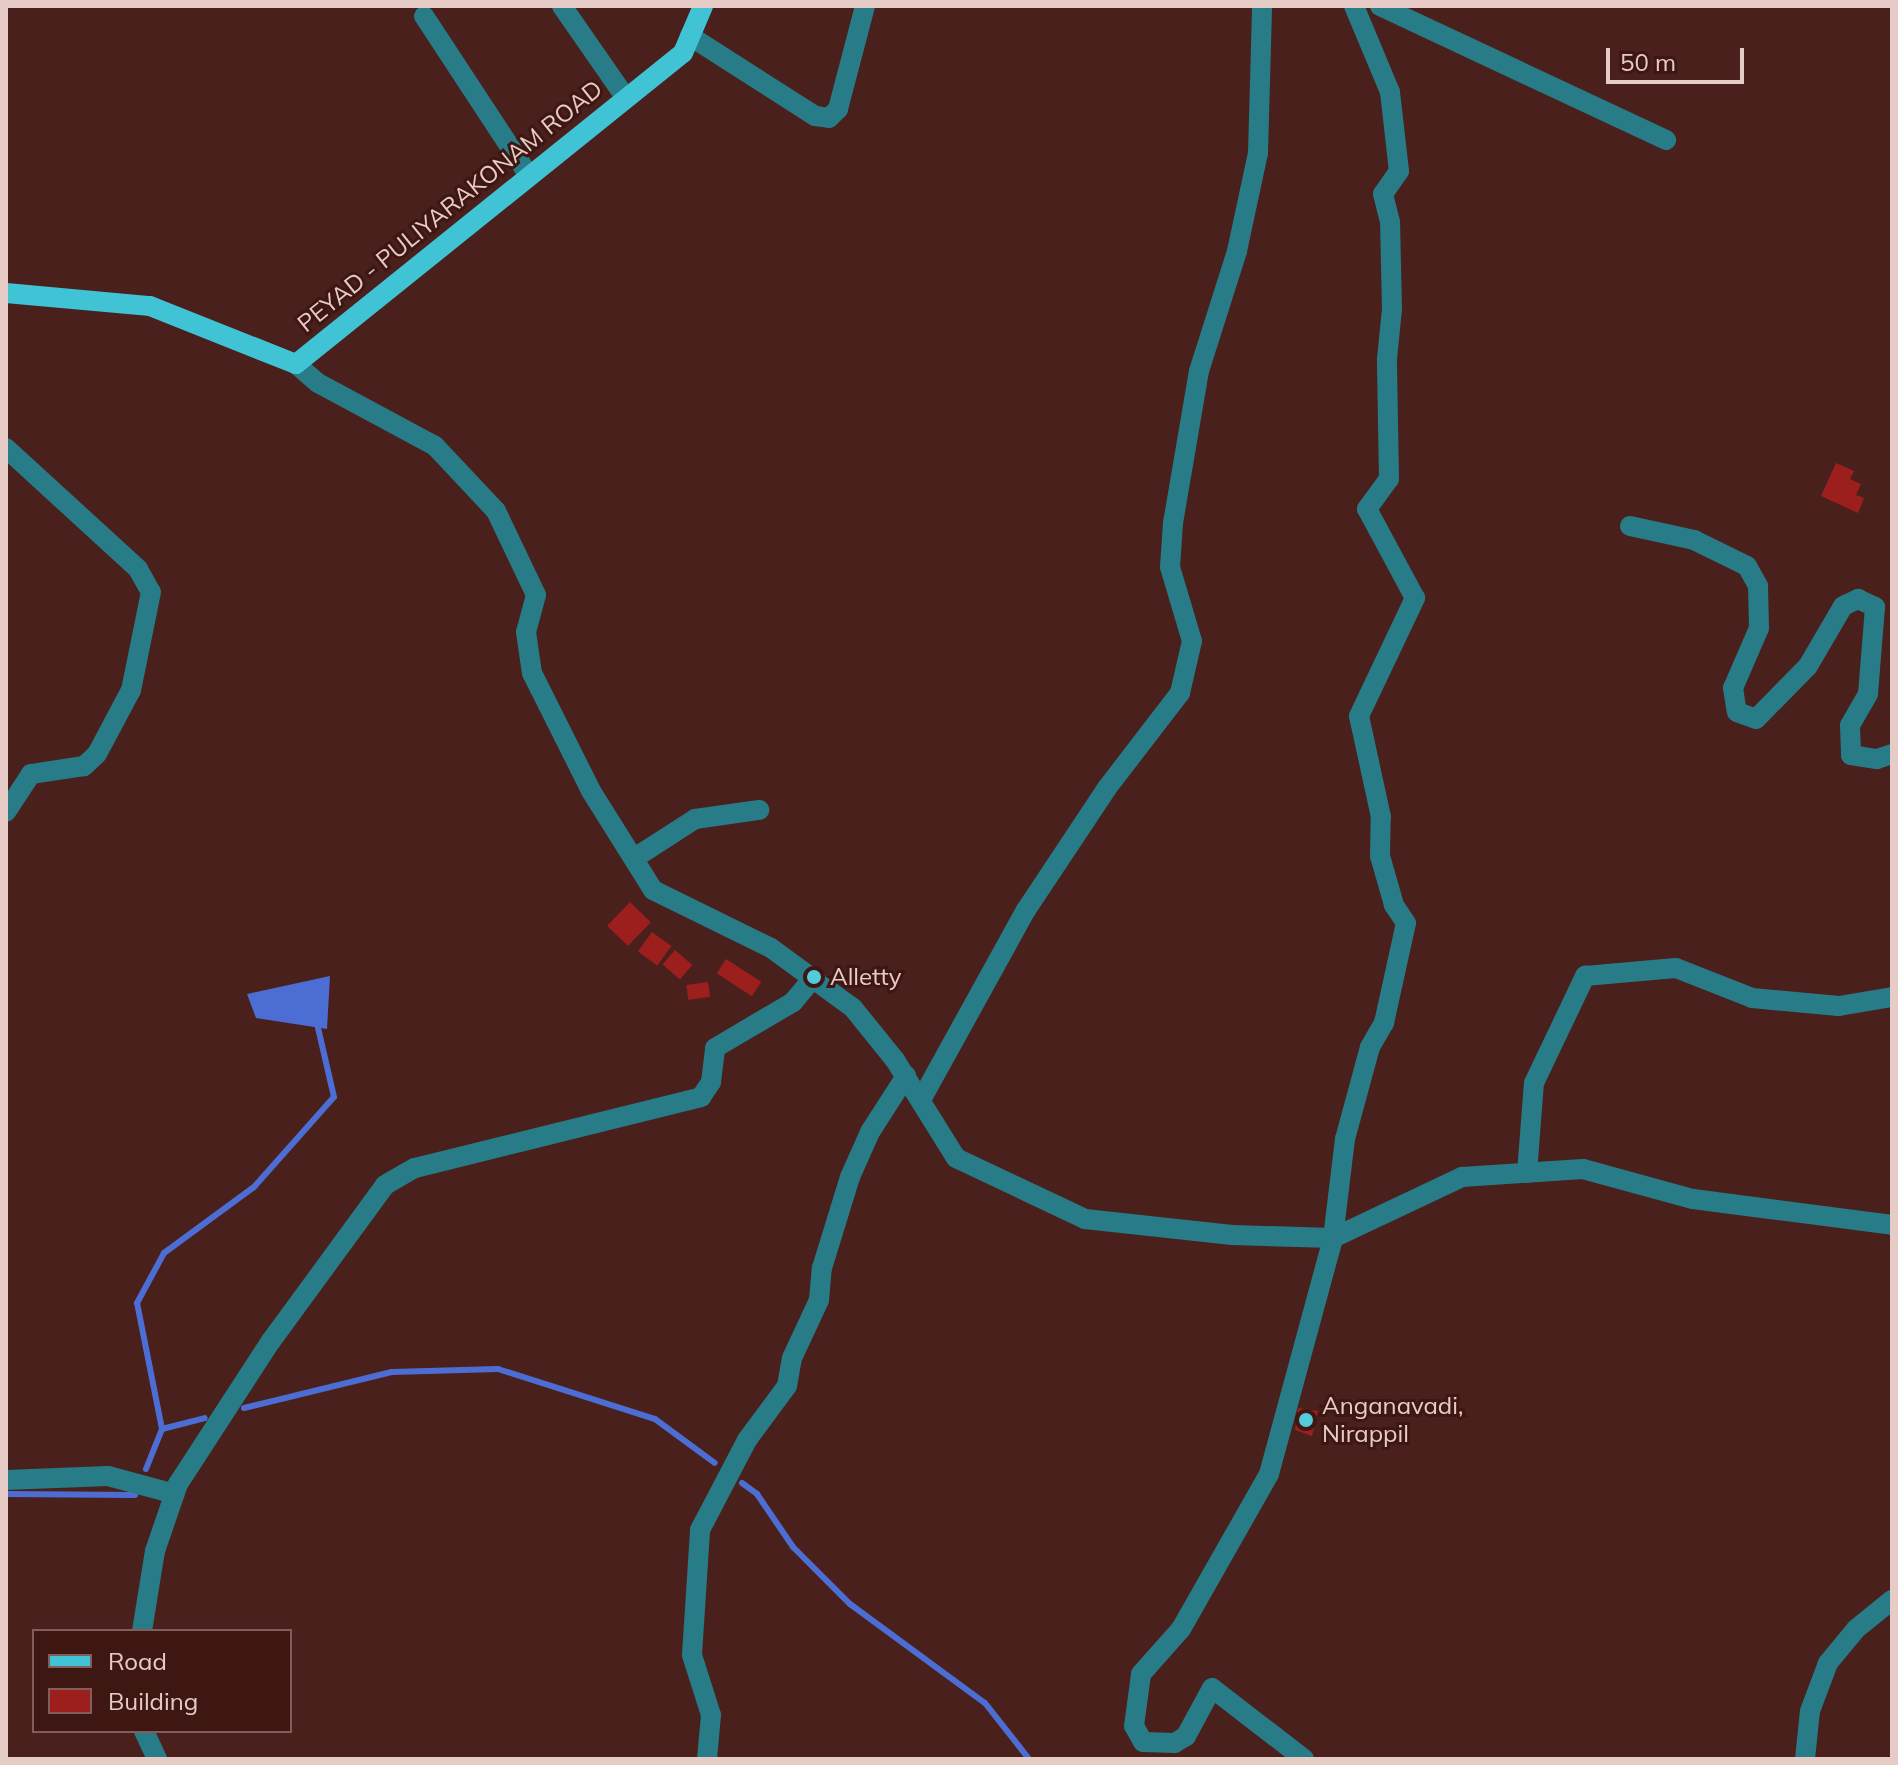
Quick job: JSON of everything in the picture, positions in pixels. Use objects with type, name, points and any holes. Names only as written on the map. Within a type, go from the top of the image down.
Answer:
[{"type":"main road","name":"PEYAD - PULIYARAKONAM ROAD","points":[[6,293],[150,306],[296,364],[683,53],[703,6]]},
{"type":"street","points":[[562,6],[626,98]]},
{"type":"street","points":[[690,36],[815,116],[829,118],[838,109],[865,6]]},
{"type":"street","points":[[921,1100],[1026,910],[1107,788],[1180,693],[1192,641],[1170,567],[1173,523],[1199,371],[1237,251],[1258,153],[1262,6]]},
{"type":"street","points":[[1304,1759],[1212,1688],[1186,1736],[1175,1743],[1143,1742],[1134,1726],[1141,1674],[1181,1629],[1269,1474],[1333,1238],[1345,1139],[1370,1047],[1384,1023],[1406,923],[1394,905],[1380,856],[1381,817],[1359,716],[1415,598],[1367,509],[1389,479],[1387,359],[1392,309],[1390,222],[1383,194],[1399,171],[1390,92],[1354,6]]},
{"type":"street","points":[[1380,6],[1666,140]]},
{"type":"street","points":[[424,16],[529,176]]},
{"type":"street","points":[[296,364],[318,383],[435,446],[496,511],[536,595],[526,632],[532,673],[591,791],[660,896],[733,928],[814,977],[853,1008],[906,1076],[956,1158],[1085,1219],[1232,1235],[1333,1238],[1462,1177],[1583,1169],[1693,1199],[1892,1225]]},
{"type":"street","points":[[6,448],[138,569],[151,592],[131,690],[97,754],[84,766],[31,774],[6,812]]},
{"type":"street","points":[[1630,526],[1694,540],[1747,566],[1758,586],[1759,628],[1733,688],[1737,712],[1756,719],[1808,666],[1843,606],[1858,599],[1875,607],[1868,694],[1850,725],[1851,755],[1877,759],[1892,754]]},
{"type":"street","points":[[636,857],[695,819],[759,810]]},
{"type":"street","points":[[1527,1173],[1534,1083],[1585,976],[1676,968],[1752,998],[1839,1006],[1892,997]]},
{"type":"street","points":[[142,1629],[155,1551],[175,1494],[257,1361],[390,1180],[461,1155],[701,1097],[711,1082],[715,1048],[793,1002],[814,977]]},
{"type":"street","points":[[707,1759],[711,1715],[692,1655],[700,1530],[747,1440],[787,1386],[792,1358],[819,1300],[822,1268],[850,1177],[870,1132],[906,1076]]},
{"type":"street","points":[[6,1480],[108,1476],[175,1494]]},
{"type":"street","points":[[1805,1759],[1810,1711],[1828,1663],[1856,1629],[1892,1600]]},
{"type":"street","points":[[145,1733],[157,1759]]},
{"type":"water","points":[[330,976],[327,1029],[256,1018],[247,994]]},
{"type":"building","points":[[1836,463],[1854,471],[1850,479],[1861,484],[1856,495],[1864,498],[1858,513],[1821,496]]},
{"type":"building","points":[[630,902],[651,922],[628,946],[607,926]]},
{"type":"building","points":[[652,932],[671,946],[657,966],[638,951]]},
{"type":"building","points":[[675,950],[692,965],[680,979],[663,964]]},
{"type":"building","points":[[726,959],[761,982],[752,996],[717,973]]},
{"type":"building","points":[[708,982],[710,997],[688,1000],[686,985]]},
{"type":"building","name":"Anganavadi, Nirappil","points":[[1298,1408],[1318,1411],[1312,1436],[1295,1430]]},
{"type":"waterway","points":[[146,1469],[162,1429],[137,1303],[164,1253],[254,1187],[334,1097],[316,1019]]},
{"type":"waterway","points":[[244,1408],[392,1372],[498,1369],[655,1419],[715,1463]]},
{"type":"waterway","points":[[162,1429],[205,1418]]},
{"type":"waterway","points":[[742,1483],[757,1494],[793,1547],[850,1604],[985,1703],[1029,1759]]},
{"type":"waterway","points":[[6,1494],[135,1495]]},
{"type":"place","name":"Alletty","points":[[814,977]]},
{"type":"place","name":"Anganavadi, Nirappil","points":[[1306,1420]]}]
